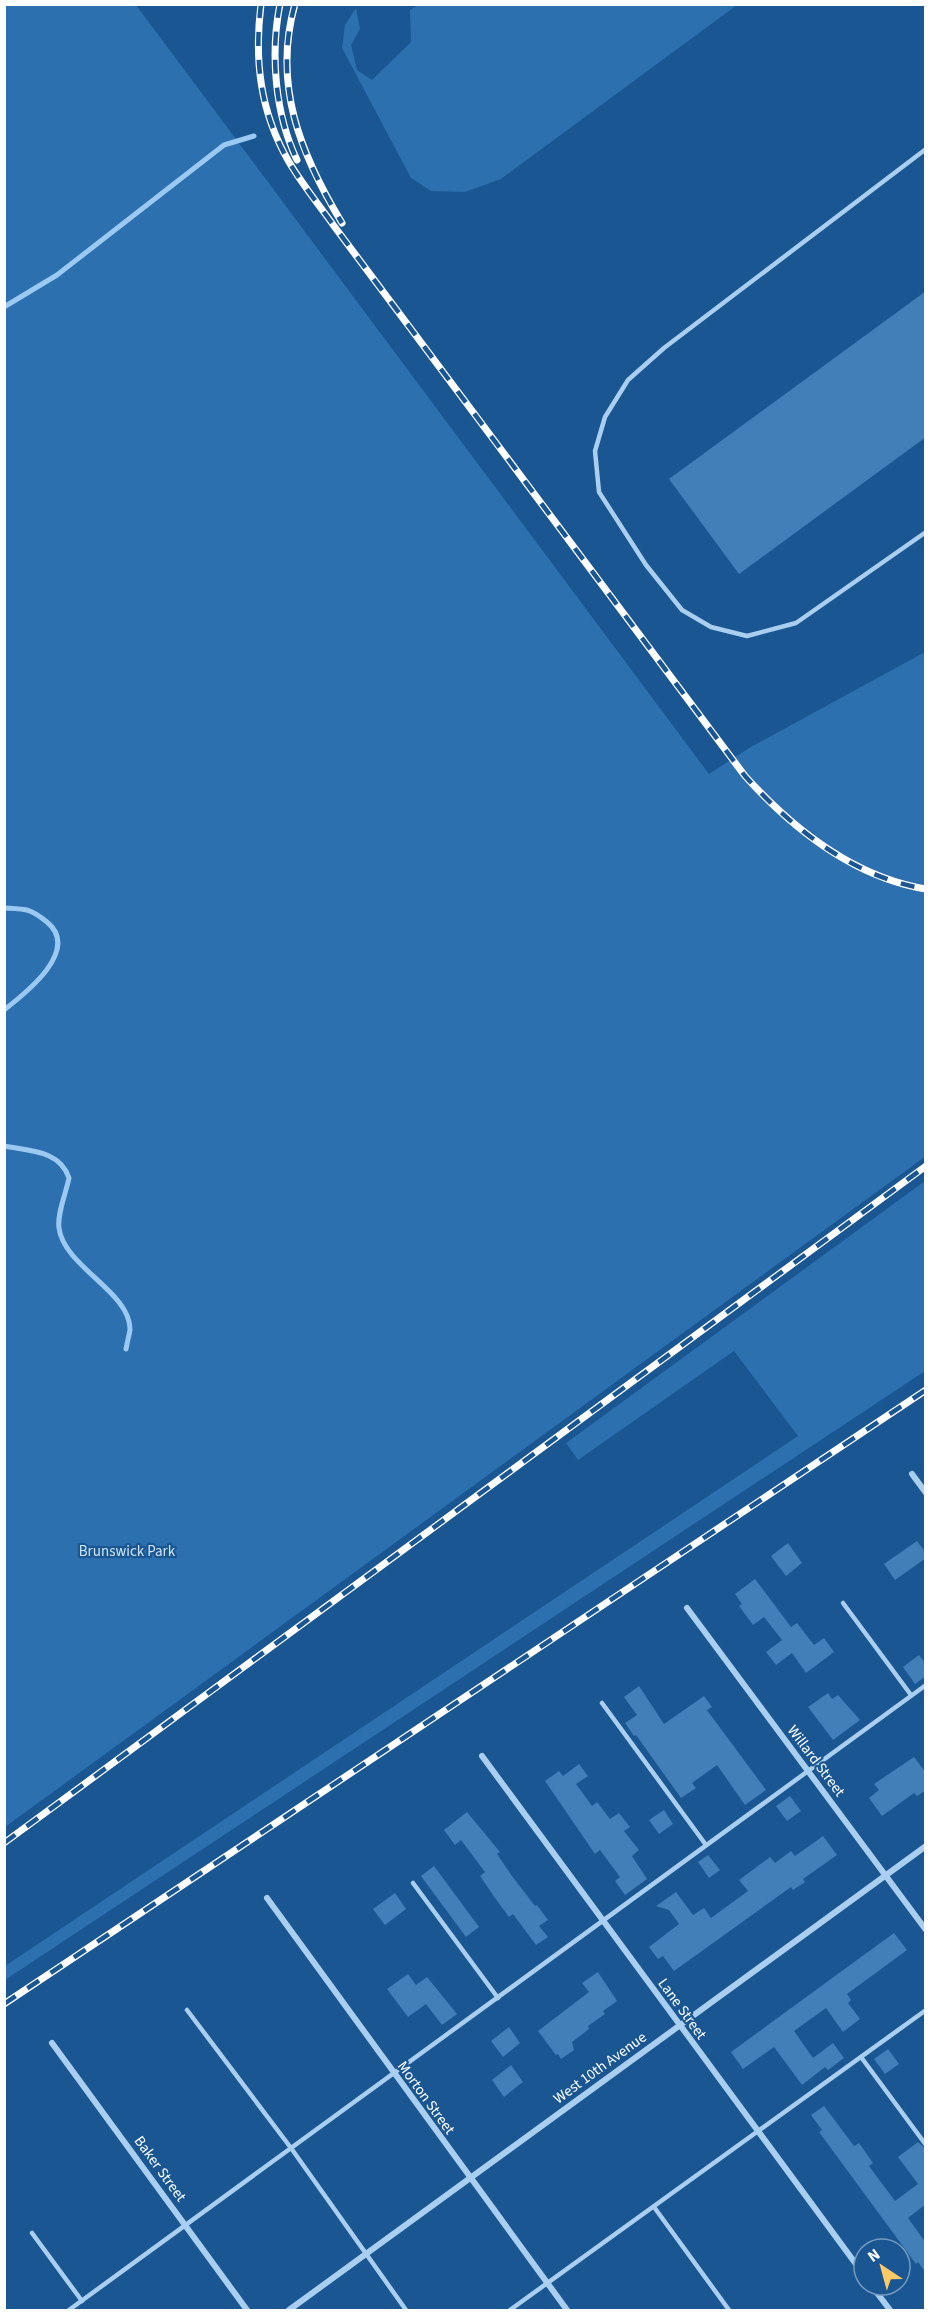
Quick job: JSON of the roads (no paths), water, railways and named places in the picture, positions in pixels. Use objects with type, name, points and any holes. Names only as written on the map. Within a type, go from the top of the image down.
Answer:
[{"type":"street","points":[[912,1474],[926,1493]]},
{"type":"street","name":"Willard Street","points":[[687,1608],[926,1930]]},
{"type":"street","name":"Lane Street","points":[[482,1756],[852,2260]]},
{"type":"street","name":"West 10th Avenue","points":[[289,2310],[926,1846]]},
{"type":"street","name":"Morton Street","points":[[267,1898],[567,2310]]},
{"type":"street","name":"Baker Street","points":[[52,2043],[247,2310]]},
{"type":"street","points":[[880,2297],[890,2310]]},
{"type":"lane","points":[[926,149],[674,340],[628,380],[605,417],[595,451],[599,492],[646,565],[682,610],[720,630],[747,636],[796,624],[926,532]]},
{"type":"lane","points":[[843,1602],[911,1695]]},
{"type":"lane","points":[[69,2310],[926,1685]]},
{"type":"lane","points":[[603,1703],[706,1845]]},
{"type":"lane","points":[[413,1883],[498,1998]]},
{"type":"lane","points":[[187,2010],[291,2148],[406,2310]]},
{"type":"lane","points":[[510,2310],[926,2010]]},
{"type":"lane","points":[[861,2057],[926,2145]]},
{"type":"lane","points":[[654,2207],[729,2310]]},
{"type":"lane","points":[[32,2233],[82,2301]]},
{"type":"waterway","points":[[4,307],[57,275],[224,145],[254,136]]},
{"type":"waterway","points":[[4,908],[27,910],[41,917],[56,933],[58,945],[54,958],[46,970],[25,993],[4,1010]]},
{"type":"waterway","points":[[4,1146],[42,1153],[59,1162],[65,1169],[69,1178],[60,1210],[59,1228],[72,1255],[109,1291],[127,1316],[130,1330],[126,1349]]},
{"type":"railway","points":[[261,4],[258,45],[262,85],[271,124],[294,170],[745,776],[783,814],[826,848],[874,874],[926,889]]},
{"type":"railway","points":[[280,4],[275,43],[276,84],[284,123],[297,160]]},
{"type":"railway","points":[[295,4],[289,34],[287,63],[294,118],[314,171],[342,223]]},
{"type":"railway","points":[[4,1843],[926,1166]]},
{"type":"railway","points":[[4,2004],[926,1390]]},
{"type":"park label","name":"Brunswick Park","points":[[127,1551]]}]
